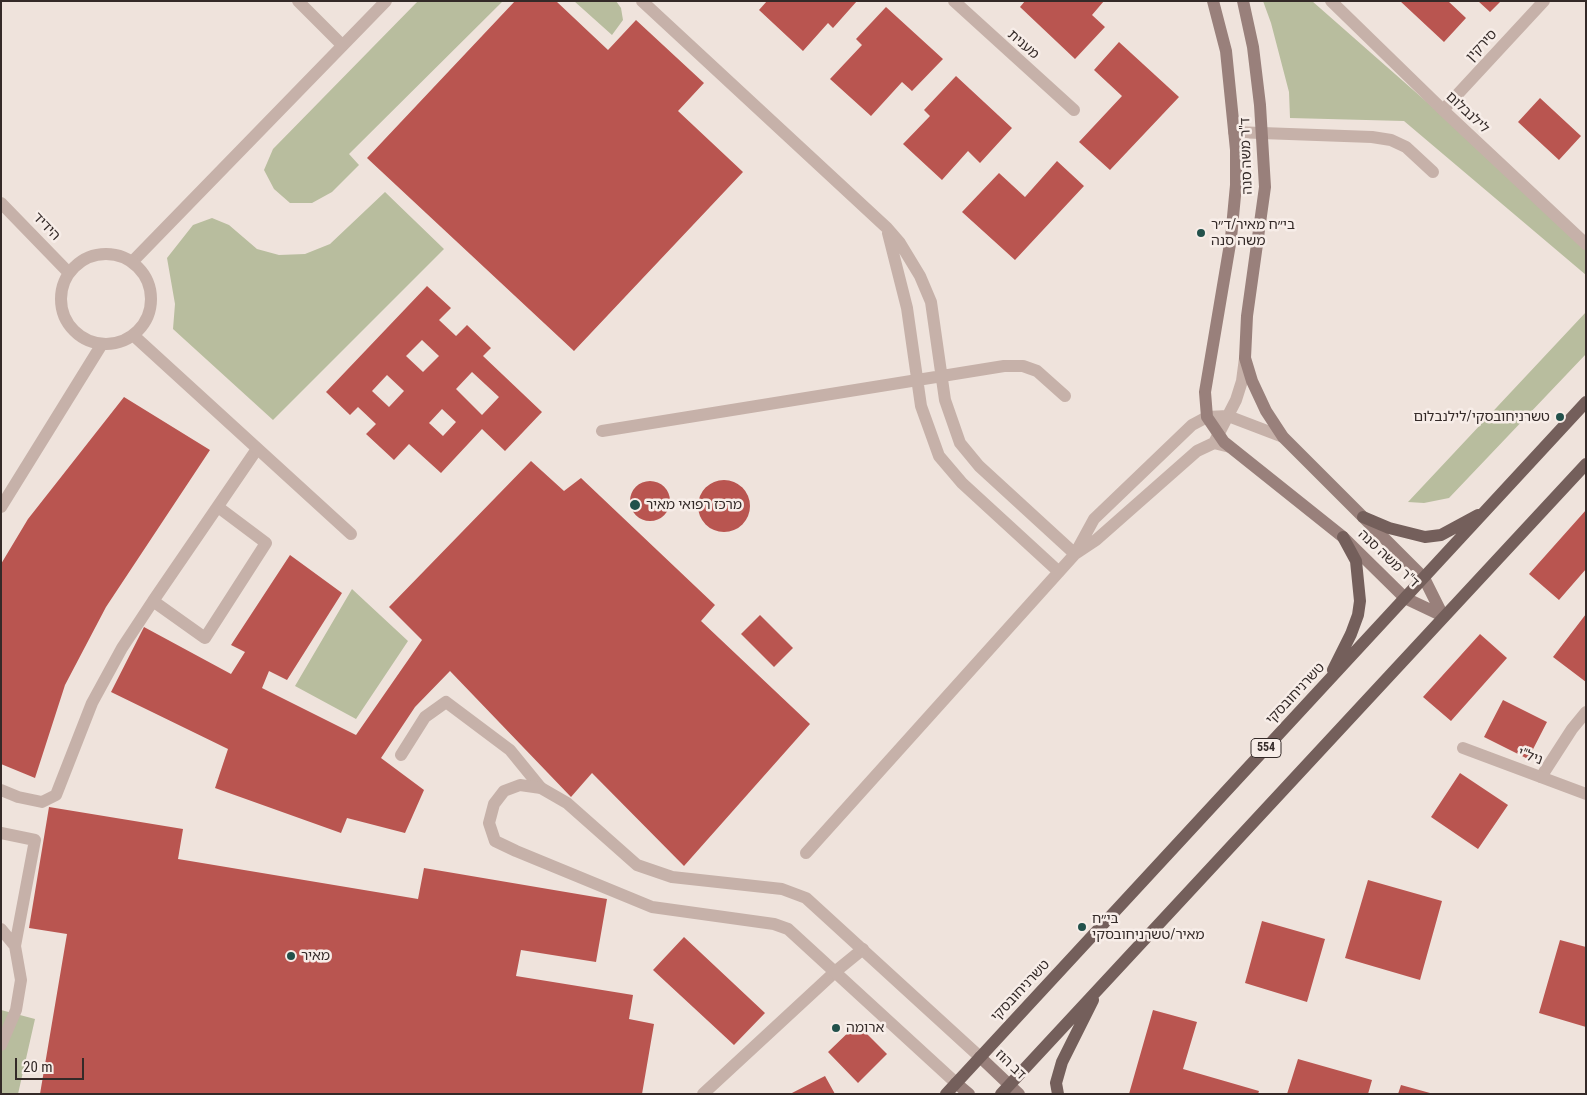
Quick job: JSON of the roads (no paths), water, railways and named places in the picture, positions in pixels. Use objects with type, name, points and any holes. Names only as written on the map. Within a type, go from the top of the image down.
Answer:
[{"type":"main road","name":"טשרניחובסקי","points":[[946,1094],[1586,402]]},
{"type":"main road","points":[[1005,1089],[1586,464]]},
{"type":"main road","points":[[1363,517],[1389,528],[1425,537],[1441,535],[1487,510]]},
{"type":"main road","points":[[1326,683],[1351,634],[1358,615],[1360,601],[1356,561],[1343,537]]},
{"type":"main road","points":[[1058,1094],[1056,1083],[1062,1062],[1100,987]]},
{"type":"street","points":[[298,1],[342,45]]},
{"type":"street","points":[[132,262],[386,1]]},
{"type":"street","points":[[642,1],[887,228],[912,261],[931,302],[945,400],[960,444],[980,466],[1075,554]]},
{"type":"street","name":"מענית","points":[[954,1],[1074,110]]},
{"type":"street","name":"ד\"ר משה סנה","points":[[1213,1],[1226,52],[1234,132],[1236,185],[1231,238],[1205,392],[1207,417],[1216,439],[1230,447],[1343,537],[1405,598],[1443,616]]},
{"type":"street","name":"ד\"ר משה סנה","points":[[1243,1],[1253,46],[1263,133],[1265,187],[1246,316],[1245,358],[1252,382],[1262,404],[1283,437],[1424,578],[1443,616]]},
{"type":"street","name":"לילנבלום","points":[[1331,1],[1443,110],[1586,244]]},
{"type":"street","name":"סירקין","points":[[1443,110],[1544,1]]},
{"type":"street","points":[[1234,132],[1372,137],[1391,140],[1406,147],[1433,172]]},
{"type":"street","name":"הידיד","points":[[1,203],[69,273]]},
{"type":"street","points":[[887,228],[907,308],[921,406],[939,456],[962,483],[1059,572]]},
{"type":"street","points":[[102,254],[118,255],[132,262],[143,273],[151,294],[150,310],[144,324],[133,336],[118,343],[102,344],[87,340],[74,331],[65,318],[61,303],[63,287],[69,273],[80,262],[102,254]]},
{"type":"street","points":[[133,336],[351,534]]},
{"type":"street","points":[[1,507],[102,344]]},
{"type":"street","points":[[1075,554],[1096,540],[1197,451],[1216,439],[1242,382],[1245,358]]},
{"type":"street","points":[[602,430],[941,377],[983,368],[1023,366],[1037,371],[1065,396]]},
{"type":"street","points":[[806,853],[1075,554],[1094,520],[1192,425],[1207,417],[1228,416],[1283,437]]},
{"type":"street","points":[[1,790],[18,797],[42,802],[56,795],[92,703],[122,648],[258,449]]},
{"type":"street","points":[[153,601],[205,638],[266,543],[218,507]]},
{"type":"street","points":[[401,755],[425,717],[446,702],[510,750],[541,788],[566,803],[637,866],[672,877],[782,889],[806,898],[980,1057]]},
{"type":"street","points":[[1541,777],[1572,729],[1586,712]]},
{"type":"street","name":"ניל\"י","points":[[1464,748],[1586,794]]},
{"type":"street","points":[[541,788],[520,785],[504,791],[494,804],[489,823],[495,841],[652,907],[774,924],[788,929],[969,1094]]},
{"type":"street","points":[[1,833],[35,840],[15,946],[21,980],[20,994],[1,1045]]},
{"type":"street","points":[[1,929],[15,946]]},
{"type":"street","points":[[703,1094],[836,971],[863,949]]},
{"type":"street","name":"דב הוז","points":[[980,1057],[1005,1089],[1019,1094]]},
{"type":"place","name":"בי״ח מאיר/ד״ר משה סנה","points":[[1201,233]]},
{"type":"place","name":"טשרניחובסקי/לילנבלום","points":[[1560,417]]},
{"type":"place","name":"מרכז רפואי מאיר","points":[[635,505]]},
{"type":"place","name":"בי״ח מאיר/טשרניחובסקי","points":[[1082,927]]},
{"type":"place","name":"מאיר","points":[[291,956]]},
{"type":"place","name":"ארומה","points":[[836,1028]]}]
